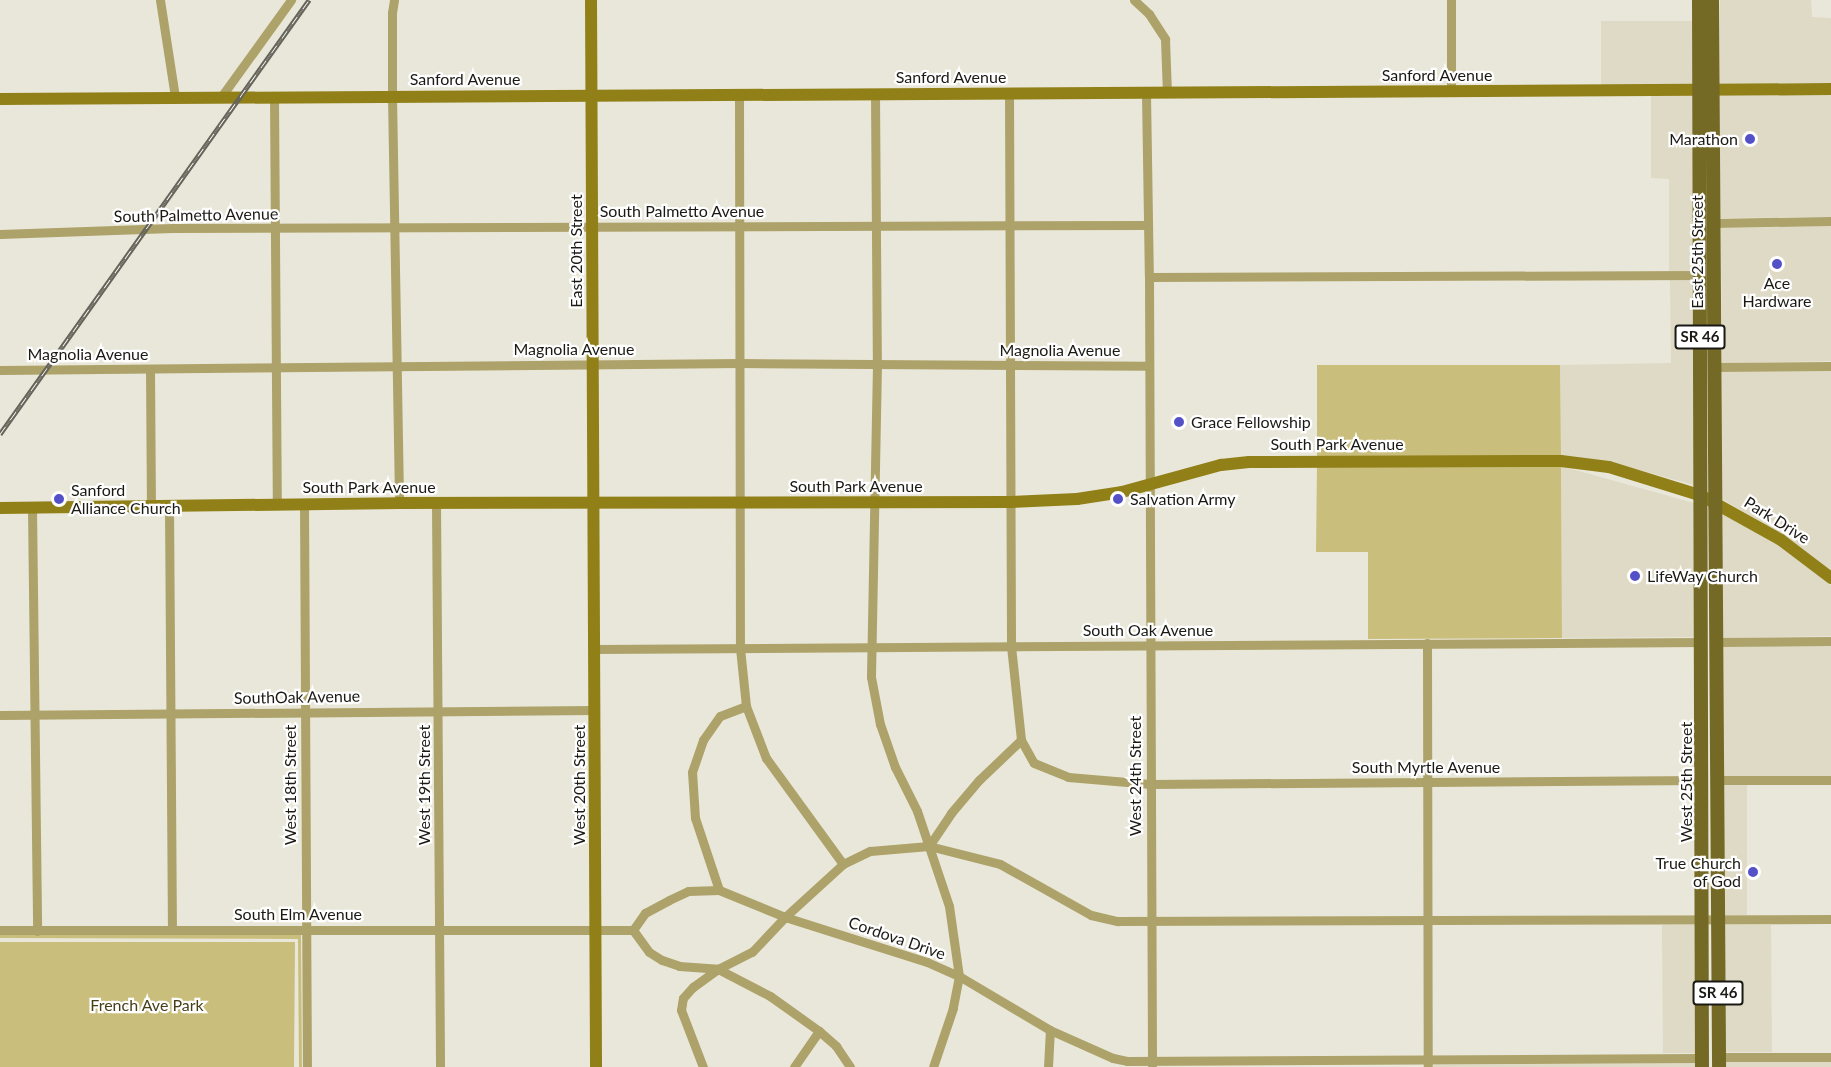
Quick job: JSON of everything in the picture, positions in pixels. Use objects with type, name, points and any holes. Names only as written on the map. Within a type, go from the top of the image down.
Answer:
[{"type":"main road","name":"East 25th Street","points":[[1699,0],[1714,223],[1715,503]]},
{"type":"main road","name":"East 25th Street","points":[[1702,496],[1700,248],[1712,0]]},
{"type":"main road","points":[[1700,248],[1707,258],[1707,288],[1714,298]]},
{"type":"main road","name":"West 25th Street","points":[[1702,496],[1717,780],[1719,1062]]},
{"type":"main road","name":"West 25th Street","points":[[1702,1062],[1702,714],[1709,642],[1715,503]]},
{"type":"main road","points":[[1702,714],[1710,729],[1710,768],[1717,780]]},
{"type":"street","points":[[160,0],[175,97]]},
{"type":"street","points":[[221,97],[291,0]]},
{"type":"street","points":[[394,0],[392,96],[399,502]]},
{"type":"street","name":"East 20th Street","points":[[591,0],[594,502]]},
{"type":"street","points":[[1134,0],[1149,14],[1165,39],[1167,93]]},
{"type":"street","points":[[1451,0],[1451,92]]},
{"type":"street","name":"Sanford Avenue","points":[[0,99],[1831,89]]},
{"type":"street","points":[[929,846],[951,813],[979,780],[1021,740],[1011,646],[1009,93]]},
{"type":"street","name":"West 24th Street","points":[[1146,93],[1149,278],[1152,1064]]},
{"type":"street","points":[[740,94],[740,648],[746,706],[766,758],[843,864]]},
{"type":"street","points":[[875,94],[877,364],[871,677],[880,724],[895,767],[917,811],[949,906],[959,976],[953,1008],[933,1067]]},
{"type":"street","points":[[274,97],[277,504]]},
{"type":"street","points":[[1714,223],[1831,221]]},
{"type":"street","name":"South Palmetto Avenue","points":[[0,234],[396,227],[1148,225]]},
{"type":"street","points":[[1149,278],[1700,275]]},
{"type":"street","name":"Magnolia Avenue","points":[[0,370],[740,363],[1148,366]]},
{"type":"street","points":[[1714,367],[1831,366]]},
{"type":"street","points":[[150,369],[151,506]]},
{"type":"street","name":"South Park Avenue","points":[[0,508],[399,502],[873,504],[1010,502],[1077,499],[1149,485],[1221,465],[1249,462],[1561,461],[1609,467],[1702,496]]},
{"type":"street","name":"Park Drive","points":[[1702,496],[1781,540],[1831,578]]},
{"type":"street","name":"West 20th Street","points":[[594,502],[596,1067]]},
{"type":"street","name":"West 18th Street","points":[[304,503],[307,1067]]},
{"type":"street","name":"West 19th Street","points":[[436,503],[440,1067]]},
{"type":"street","points":[[169,506],[172,929]]},
{"type":"street","points":[[32,508],[37,931]]},
{"type":"street","name":"South Oak Avenue","points":[[595,649],[1831,641]]},
{"type":"street","points":[[1427,643],[1428,1064]]},
{"type":"street","points":[[719,890],[695,818],[692,772],[703,740],[720,716],[746,706]]},
{"type":"street","name":"SouthOak Avenue","points":[[0,715],[595,710]]},
{"type":"street","name":"South Myrtle Avenue","points":[[1021,740],[1034,763],[1068,777],[1151,784],[1702,780]]},
{"type":"street","points":[[1717,780],[1831,780]]},
{"type":"street","points":[[703,1067],[681,1010],[683,998],[693,987],[718,969],[752,952],[785,917],[843,864],[870,851],[929,846],[1000,864],[1092,915],[1118,921],[1151,923],[1831,919]]},
{"type":"street","name":"Cordova Drive","points":[[633,930],[645,914],[688,891],[719,890],[785,917],[909,955],[959,976],[1050,1030],[1113,1058],[1152,1064],[1702,1062]]},
{"type":"street","name":"South Elm Avenue","points":[[0,930],[596,928],[633,930]]},
{"type":"street","points":[[633,930],[649,952],[662,960],[679,966],[718,969],[770,996],[836,1046],[850,1067]]},
{"type":"street","points":[[1048,1067],[1050,1030]]},
{"type":"street","points":[[794,1067],[819,1031]]},
{"type":"street","points":[[1719,1062],[1831,1057]]},
{"type":"shaded area","points":[[1720,0],[1811,0],[1812,17],[1831,18],[1831,83],[1720,83]]},
{"type":"shaded area","points":[[1601,21],[1693,21],[1693,85],[1601,85]]},
{"type":"shaded area","points":[[1831,94],[1831,217],[1720,218],[1720,95]]},
{"type":"shaded area","points":[[1651,95],[1694,95],[1695,271],[1669,271],[1669,179],[1651,178]]},
{"type":"shaded area","points":[[1831,226],[1831,361],[1722,363],[1721,228]]},
{"type":"shaded area","points":[[1670,280],[1694,280],[1694,485],[1610,462],[1561,456],[1560,365],[1671,363]]},
{"type":"shaded area","points":[[1831,371],[1831,572],[1784,536],[1722,499],[1722,372]]},
{"type":"shaded area","points":[[1561,466],[1694,503],[1696,637],[1562,638]]},
{"type":"shaded area","points":[[1723,513],[1778,544],[1831,585],[1831,636],[1723,638]]},
{"type":"shaded area","points":[[1723,645],[1831,645],[1831,776],[1724,776]]},
{"type":"shaded area","points":[[1723,785],[1747,785],[1747,915],[1722,915]]},
{"type":"shaded area","points":[[1662,925],[1696,925],[1697,1053],[1663,1053]]},
{"type":"shaded area","points":[[1723,925],[1771,925],[1772,1052],[1724,1052]]},
{"type":"shaded area","points":[[1724,1061],[1831,1062],[1831,1067],[1724,1067]]},
{"type":"shaded area","points":[[1697,1063],[1697,1067],[1433,1067],[1433,1065]]},
{"type":"green space","points":[[1317,365],[1560,365],[1561,456],[1317,456]]},
{"type":"green space","points":[[1317,465],[1561,466],[1562,638],[1368,639],[1368,552],[1316,552]]},
{"type":"green space","points":[[0,935],[301,935],[302,1067],[299,1067],[298,939],[0,938]]},
{"type":"green space","name":"French Ave Park","points":[[0,942],[295,942],[294,1067],[0,1067]]},
{"type":"railway","points":[[0,434],[309,0]]},
{"type":"place","name":"Marathon","points":[[1750,139]]},
{"type":"place","name":"Ace Hardware","points":[[1777,264]]},
{"type":"place","name":"Grace Fellowship","points":[[1179,422]]},
{"type":"place","name":"Sanford Alliance Church","points":[[59,499]]},
{"type":"place","name":"Salvation Army","points":[[1118,499]]},
{"type":"place","name":"LifeWay Church","points":[[1635,576]]},
{"type":"place","name":"True Church of God","points":[[1753,872]]}]
